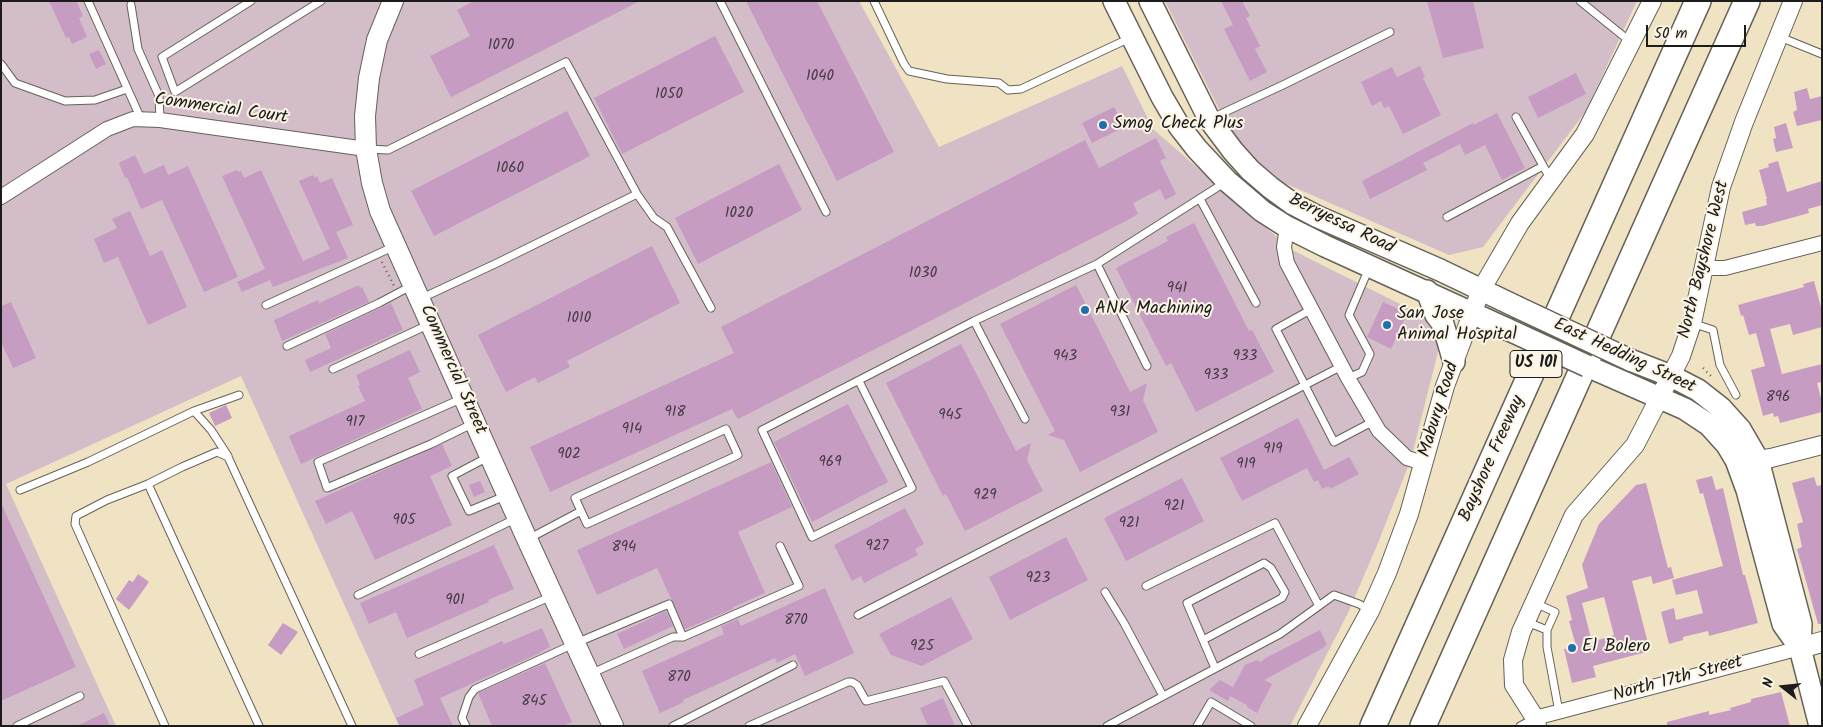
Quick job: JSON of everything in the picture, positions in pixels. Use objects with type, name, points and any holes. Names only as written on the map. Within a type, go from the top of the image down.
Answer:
[{"type":"highway","name":"Bayshore Freeway","points":[[1373,726],[1698,1]]},
{"type":"highway","name":"US 101","points":[[1423,726],[1747,1]]},
{"type":"main road","name":"Commercial Street","points":[[393,1],[377,40],[369,78],[365,116],[366,149],[387,249],[430,324],[612,725]]},
{"type":"main road","name":"Berryessa Road","points":[[1114,1],[1162,97],[1179,126],[1197,149],[1227,181],[1262,211],[1287,227],[1472,312]]},
{"type":"main road","name":"Berryessa Road","points":[[1150,1],[1209,119],[1250,170],[1293,204],[1346,230],[1440,270],[1481,290]]},
{"type":"main road","name":"East Hedding Street","points":[[1481,290],[1698,390],[1722,408],[1740,429],[1758,460],[1801,624],[1800,648],[1820,726]]},
{"type":"main road","points":[[1427,292],[1436,315],[1442,324],[1454,362]]},
{"type":"main road","name":"East Hedding Street","points":[[1472,312],[1507,330],[1685,409],[1708,425],[1732,452],[1747,490],[1783,624],[1800,648]]},
{"type":"main road","name":"North 17th Street","points":[[1800,648],[1822,642]]},
{"type":"street","name":"Mabury Road","points":[[1308,726],[1370,610],[1387,573],[1409,514],[1445,386],[1481,290],[1520,224],[1547,173],[1585,134],[1652,1]]},
{"type":"street","name":"North Bayshore West","points":[[1531,723],[1514,685],[1513,660],[1526,622],[1574,515],[1635,445],[1681,356],[1692,324],[1721,187],[1744,122],[1794,1]]},
{"type":"street","name":"Commercial Court","points":[[1,197],[107,129],[134,119],[160,120],[366,149]]},
{"type":"street","name":"Berryessa Road","points":[[1287,227],[1284,248],[1287,263],[1379,432],[1407,458],[1423,463]]},
{"type":"street","points":[[1704,268],[1725,268],[1822,243]]},
{"type":"street","points":[[1758,460],[1822,445]]},
{"type":"street","name":"North 17th Street","points":[[1531,723],[1559,712],[1800,648]]},
{"type":"lane","points":[[88,1],[141,119]]},
{"type":"lane","points":[[251,1],[162,57],[175,92],[320,1]]},
{"type":"lane","points":[[720,1],[826,212]]},
{"type":"lane","points":[[874,1],[904,64],[909,70],[919,74],[947,79],[998,83],[1008,90],[1021,90],[1132,37]]},
{"type":"lane","points":[[1580,1],[1632,43]]},
{"type":"lane","points":[[131,5],[138,49],[158,96],[160,120]]},
{"type":"lane","points":[[1209,119],[1390,32]]},
{"type":"lane","points":[[1780,37],[1822,54]]},
{"type":"lane","points":[[366,149],[388,150],[566,62],[637,194],[654,218],[667,227],[711,308]]},
{"type":"lane","points":[[1,64],[15,83],[65,101],[95,100],[127,89]]},
{"type":"lane","points":[[1447,217],[1547,173],[1516,117]]},
{"type":"lane","points":[[859,381],[912,488],[812,537],[762,430],[974,321],[1097,264],[1227,181]]},
{"type":"lane","points":[[287,346],[410,292],[497,263],[637,194]]},
{"type":"lane","points":[[1200,199],[1256,303]]},
{"type":"lane","points":[[266,305],[387,249]]},
{"type":"lane","points":[[1097,264],[1147,366]]},
{"type":"lane","points":[[858,615],[1304,385],[1345,372],[1362,372],[1370,354],[1349,315],[1370,266]]},
{"type":"lane","points":[[1312,309],[1276,329],[1334,442],[1374,421]]},
{"type":"lane","points":[[974,321],[1025,418]]},
{"type":"lane","points":[[333,368],[430,324]]},
{"type":"lane","points":[[1692,324],[1714,330],[1720,365],[1736,395]]},
{"type":"lane","points":[[20,490],[88,462],[194,411],[239,395]]},
{"type":"lane","points":[[464,398],[318,462],[327,488],[431,444],[475,422]]},
{"type":"lane","points":[[194,411],[211,430],[228,456],[352,726]]},
{"type":"lane","points":[[726,429],[738,455],[587,524],[581,511],[575,498],[726,429]]},
{"type":"lane","points":[[165,726],[75,524],[76,516],[107,500],[148,484],[217,452],[228,456]]},
{"type":"lane","points":[[491,456],[452,476],[469,511],[508,495]]},
{"type":"lane","points":[[148,484],[259,726]]},
{"type":"lane","points":[[527,539],[581,511]]},
{"type":"lane","points":[[358,595],[518,518]]},
{"type":"lane","points":[[1146,586],[1275,523],[1319,606]]},
{"type":"lane","points":[[590,674],[674,637],[683,637],[799,586],[780,546]]},
{"type":"lane","points":[[1203,640],[1282,598],[1285,592],[1271,568],[1264,563],[1187,603],[1215,668]]},
{"type":"lane","points":[[1105,592],[1163,696]]},
{"type":"lane","points":[[419,654],[553,595]]},
{"type":"lane","points":[[1107,726],[1280,634],[1334,595],[1370,610]]},
{"type":"lane","points":[[1534,603],[1555,612],[1547,630],[1547,647],[1559,712]]},
{"type":"lane","points":[[466,726],[462,718],[469,697],[475,689],[576,643],[669,604],[683,637]]},
{"type":"lane","points":[[1526,622],[1547,630]]},
{"type":"lane","points":[[673,726],[793,665]]},
{"type":"lane","points":[[749,726],[765,723],[848,682],[857,685],[866,701],[944,681],[968,726]]},
{"type":"lane","points":[[16,726],[80,696]]},
{"type":"lane","points":[[1197,726],[1211,702],[1251,726]]},
{"type":"path","points":[[387,249],[410,292]]},
{"type":"shaded area","points":[[1,1],[859,1],[939,147],[1122,66],[1153,129],[1292,250],[1422,315],[1441,340],[1411,459],[1348,613],[1290,726],[399,726],[241,376],[6,484],[116,726],[1,726]]},
{"type":"shaded area","points":[[1165,1],[1637,1],[1586,111],[1483,247],[1449,255],[1266,175],[1233,137]]},
{"type":"building","points":[[49,1],[76,1],[83,16],[79,18],[87,37],[72,44],[69,37],[66,38]]},
{"type":"building","points":[[474,1],[640,1],[451,97],[430,56],[470,36],[457,10]]},
{"type":"building","points":[[746,1],[817,1],[894,152],[837,181]]},
{"type":"building","points":[[1221,1],[1242,1],[1250,16],[1246,18],[1260,46],[1255,49],[1267,72],[1250,81],[1224,29],[1233,25]]},
{"type":"building","points":[[1427,1],[1473,1],[1484,48],[1443,58]]},
{"type":"building","points":[[715,36],[744,92],[622,154],[594,98]]},
{"type":"building","points":[[99,50],[106,64],[96,69],[89,54]]},
{"type":"building","points":[[1420,66],[1425,77],[1423,78],[1441,115],[1403,134],[1389,106],[1384,108],[1381,101],[1372,106],[1361,82],[1392,67],[1397,77]]},
{"type":"building","points":[[1576,73],[1586,94],[1538,118],[1528,97]]},
{"type":"building","points":[[1807,88],[1810,99],[1822,96],[1822,120],[1797,126],[1793,112],[1797,110],[1794,92]]},
{"type":"building","name":"Smog Check Plus","points":[[1114,107],[1124,127],[1092,143],[1082,123]]},
{"type":"building","points":[[567,111],[590,156],[434,236],[411,191]]},
{"type":"building","points":[[1497,113],[1525,168],[1502,180],[1485,145],[1465,155],[1460,144],[1423,163],[1427,170],[1370,199],[1362,181],[1473,123],[1474,125]]},
{"type":"building","points":[[1786,123],[1793,148],[1776,152],[1773,139],[1776,138],[1774,127]]},
{"type":"building","points":[[1156,138],[1166,158],[1160,161],[1176,194],[1165,200],[1160,189],[1133,203],[1138,214],[1126,221],[738,419],[732,409],[550,492],[530,447],[734,353],[721,327],[1085,140],[1099,168]]},
{"type":"building","points":[[135,155],[144,174],[164,165],[168,175],[188,166],[238,277],[204,292],[162,200],[141,209],[127,177],[125,178],[119,163]]},
{"type":"building","points":[[1778,161],[1787,192],[1822,181],[1822,205],[1808,209],[1809,213],[1762,226],[1756,226],[1755,223],[1745,225],[1742,212],[1767,205],[1759,170],[1769,167],[1768,164]]},
{"type":"building","points":[[779,164],[802,210],[698,264],[675,218]]},
{"type":"building","points":[[237,170],[238,172],[241,171],[244,178],[261,170],[303,261],[330,249],[299,181],[313,175],[315,178],[317,176],[320,183],[332,178],[353,225],[336,232],[348,258],[273,287],[270,280],[242,292],[237,282],[265,269],[222,176]]},
{"type":"building","points":[[130,211],[150,256],[162,250],[187,307],[148,325],[118,257],[104,263],[94,239],[117,228],[112,219]]},
{"type":"building","points":[[1194,223],[1249,331],[1252,330],[1274,372],[1196,412],[1171,363],[1166,366],[1116,268],[1168,241],[1166,237]]},
{"type":"building","points":[[652,246],[680,303],[567,361],[570,367],[538,383],[535,377],[506,392],[478,335]]},
{"type":"building","points":[[1814,281],[1822,311],[1822,327],[1793,335],[1790,324],[1770,329],[1782,374],[1822,364],[1822,382],[1817,383],[1822,402],[1822,412],[1780,423],[1778,416],[1774,417],[1773,413],[1763,416],[1751,370],[1765,366],[1756,333],[1749,335],[1738,305],[1804,287],[1803,284]]},
{"type":"building","points":[[359,285],[360,288],[362,287],[369,302],[282,341],[274,320],[318,300],[319,303]]},
{"type":"building","points":[[1076,285],[1130,392],[1147,383],[1143,400],[1158,432],[1080,472],[1064,440],[1048,435],[1055,431],[1000,324]]},
{"type":"building","points":[[11,302],[36,358],[13,368],[1,342],[1,306]]},
{"type":"building","name":"San Jose Animal Hospital","points":[[1383,302],[1407,313],[1391,349],[1367,337]]},
{"type":"building","points":[[391,303],[403,330],[310,372],[305,360],[331,348],[325,334]]},
{"type":"building","points":[[961,344],[1016,451],[1031,443],[1027,460],[1043,491],[965,531],[946,494],[943,496],[886,383]]},
{"type":"building","points":[[410,350],[420,372],[408,378],[422,409],[301,464],[289,436],[365,401],[358,386],[360,385],[356,375]]},
{"type":"building","points":[[848,404],[888,482],[812,522],[774,442]]},
{"type":"building","points":[[226,405],[232,418],[215,426],[209,413]]},
{"type":"building","points":[[1298,418],[1324,470],[1349,457],[1359,474],[1330,489],[1329,486],[1322,489],[1318,480],[1314,482],[1307,468],[1242,501],[1220,458]]},
{"type":"building","points":[[442,444],[452,466],[430,476],[452,525],[375,560],[352,511],[326,524],[315,501]]},
{"type":"building","points":[[771,462],[792,507],[738,532],[765,593],[685,629],[657,568],[597,595],[577,550]]},
{"type":"building","points":[[1712,476],[1716,490],[1723,488],[1743,575],[1745,575],[1758,623],[1709,636],[1708,631],[1683,637],[1683,640],[1669,644],[1661,612],[1674,608],[1676,620],[1703,613],[1697,590],[1676,595],[1672,580],[1723,566],[1703,493],[1700,494],[1696,480]]},
{"type":"building","points":[[1814,477],[1817,486],[1822,485],[1822,624],[1818,624],[1797,549],[1802,547],[1797,524],[1803,522],[1792,483]]},
{"type":"building","points":[[1182,478],[1204,521],[1126,561],[1104,518]]},
{"type":"building","points":[[480,481],[485,492],[474,497],[469,485]]},
{"type":"building","points":[[1646,483],[1668,568],[1671,567],[1674,578],[1653,584],[1651,576],[1632,581],[1650,651],[1593,666],[1596,677],[1572,683],[1564,649],[1576,646],[1569,621],[1572,620],[1566,596],[1588,588],[1582,565],[1599,524],[1636,485]],"holes":[[[1604,597],[1614,635],[1592,642],[1582,603]]]},
{"type":"building","points":[[1,503],[76,667],[1,701]]},
{"type":"building","points":[[905,508],[924,544],[915,549],[918,555],[864,583],[861,576],[852,581],[834,545]]},
{"type":"building","points":[[1066,537],[1088,580],[1010,620],[989,577]]},
{"type":"building","points":[[494,545],[514,589],[407,638],[396,612],[369,624],[360,603]]},
{"type":"building","points":[[138,574],[149,582],[129,610],[116,599],[129,580],[133,582]]},
{"type":"building","points":[[825,588],[854,653],[805,676],[795,654],[777,663],[775,658],[683,700],[684,702],[660,713],[642,671],[724,634],[721,626],[738,619],[741,626]]},
{"type":"building","points":[[951,597],[973,639],[922,666],[891,655],[879,634]]},
{"type":"building","points":[[666,611],[673,626],[624,649],[617,634]]},
{"type":"building","points":[[283,623],[298,632],[281,655],[268,645]]},
{"type":"building","points":[[542,628],[550,647],[440,698],[453,726],[400,726],[396,718],[424,705],[414,680],[502,641],[504,644]]},
{"type":"building","points":[[1320,630],[1327,645],[1264,680],[1272,684],[1257,713],[1230,696],[1228,701],[1209,690],[1220,680],[1233,687],[1245,665],[1257,660],[1261,662]]},
{"type":"building","points":[[545,663],[572,722],[563,726],[492,726],[478,693]]},
{"type":"building","points":[[1781,692],[1790,726],[1667,726],[1667,722],[1709,711],[1709,715],[1731,710],[1730,708],[1751,702],[1751,699]]},
{"type":"building","points":[[943,698],[955,726],[928,726],[920,708]]},
{"type":"building","points":[[104,713],[110,726],[77,726]]},
{"type":"place","name":"Smog Check Plus","points":[[1103,125]]},
{"type":"place","name":"ANK Machining","points":[[1085,310]]},
{"type":"place","name":"San Jose Animal Hospital","points":[[1387,325]]},
{"type":"place","name":"El Bolero","points":[[1572,648]]}]
